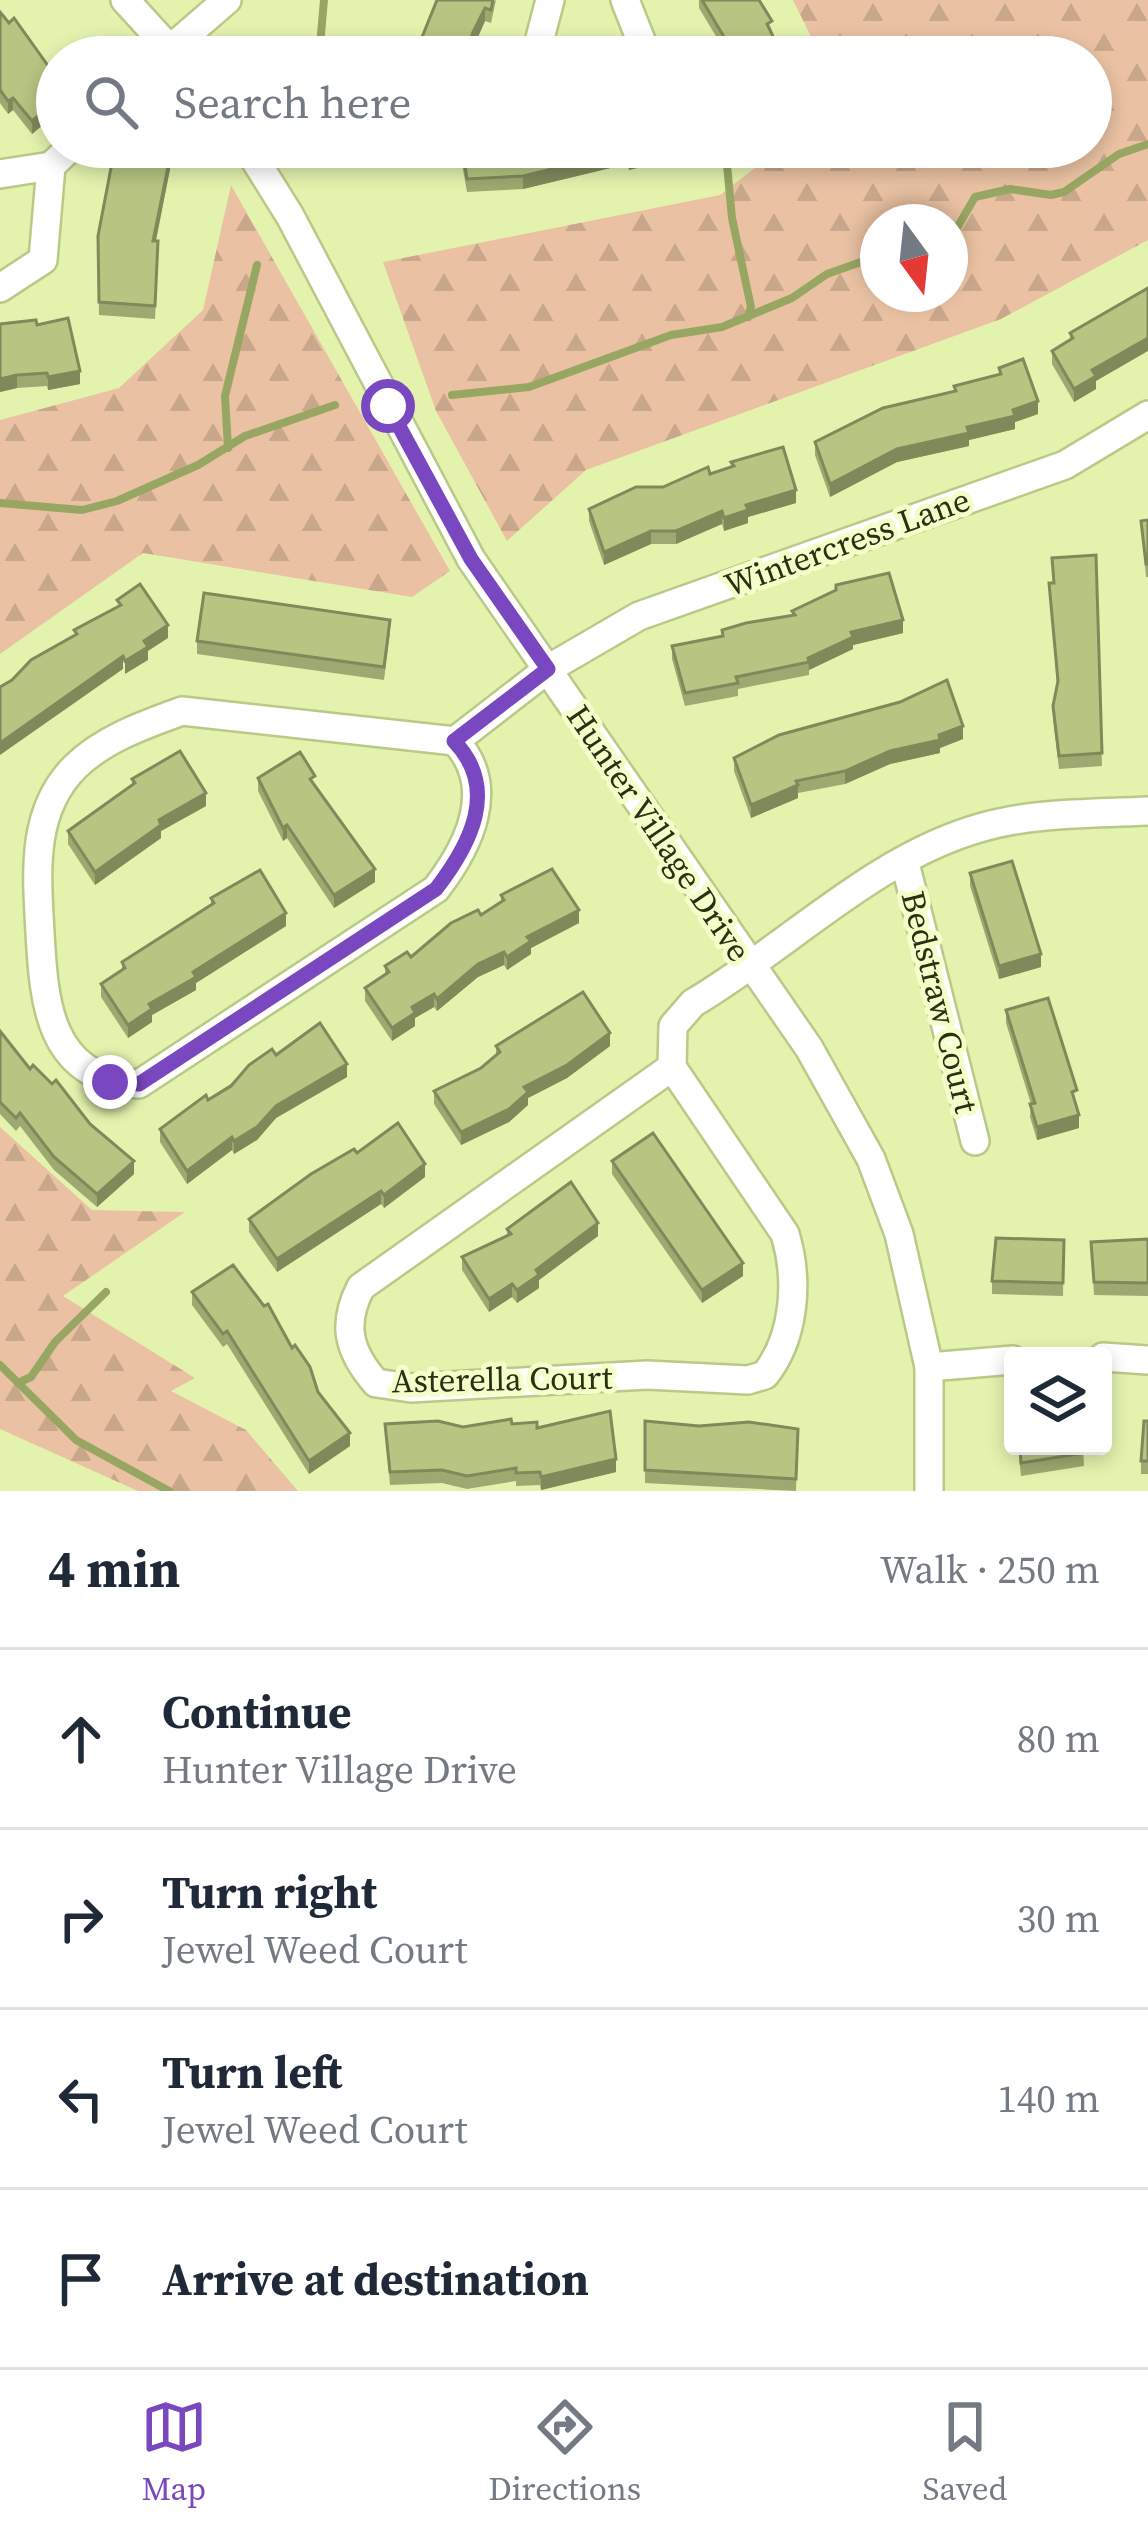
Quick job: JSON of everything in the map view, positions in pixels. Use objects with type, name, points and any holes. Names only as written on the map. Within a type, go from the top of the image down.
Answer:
[{"type":"street","points":[[125,0],[154,36]]},
{"type":"street","points":[[188,36],[227,0]]},
{"type":"street","points":[[541,36],[550,0]]},
{"type":"street","points":[[625,0],[639,36]]},
{"type":"street","points":[[0,173],[36,164]]},
{"type":"street","points":[[0,288],[43,260],[59,168]]},
{"type":"street","name":"Hunter Village Drive","points":[[260,168],[471,559],[835,1088],[872,1159],[899,1234],[929,1367],[929,1491]]},
{"type":"street","name":"Wintercress Lane","points":[[454,741],[548,669],[639,616],[1065,465],[1148,416]]},
{"type":"street","points":[[182,711],[454,741],[470,758],[476,776],[476,814],[466,850],[436,889],[139,1084],[110,1082],[59,1037],[43,1005],[36,866],[42,819],[75,767],[135,728],[182,711]]},
{"type":"street","points":[[672,1067],[673,1026],[693,1003],[905,862],[982,827],[1043,816],[1148,811]]},
{"type":"street","name":"Bedstraw Court","points":[[905,862],[975,1141]]},
{"type":"street","name":"Asterella Court","points":[[672,1067],[789,1247],[787,1335],[765,1375],[748,1380],[647,1375],[411,1388],[376,1383],[349,1343],[352,1304],[362,1287],[672,1067]]},
{"type":"street","points":[[1112,1358],[1148,1360]]},
{"type":"street","points":[[929,1367],[1004,1361]]},
{"type":"green space","points":[[793,0],[1148,0],[1148,240],[1001,319],[586,470],[507,541],[436,411],[383,262],[720,195],[755,168],[1112,168],[1112,36],[811,36]]},
{"type":"green space","points":[[231,185],[450,571],[412,597],[143,553],[0,654],[0,420],[119,388],[203,310]]},
{"type":"green space","points":[[0,1127],[92,1210],[185,1212],[63,1296],[195,1378],[171,1391],[246,1430],[298,1491],[138,1491],[0,1429]]},
{"type":"building","points":[[437,0],[493,0],[472,36],[422,36]]},
{"type":"building","points":[[702,0],[759,0],[772,21],[767,24],[773,36],[723,36]]},
{"type":"building","points":[[0,12],[9,23],[14,18],[36,49],[36,118],[32,121],[0,90]]},
{"type":"building","points":[[111,168],[168,168],[153,241],[158,241],[155,306],[99,302],[98,236]]},
{"type":"building","points":[[465,168],[556,168],[523,176],[467,179]]},
{"type":"building","points":[[1148,288],[1148,338],[1092,370],[1096,376],[1074,389],[1052,351],[1073,338],[1070,333]]},
{"type":"building","points":[[68,318],[80,371],[0,379],[0,324],[36,320],[37,325]]},
{"type":"building","points":[[1023,359],[1038,401],[1013,410],[1015,416],[967,427],[969,433],[897,449],[830,484],[815,442],[883,408],[956,391],[954,386],[1001,374],[999,368]]},
{"type":"building","points":[[783,447],[796,490],[746,505],[748,510],[724,518],[722,511],[676,531],[651,531],[604,552],[589,509],[636,487],[663,487],[708,467],[710,474],[734,466],[731,462]]},
{"type":"building","points":[[1148,520],[1148,564],[1146,564],[1141,521]]},
{"type":"building","points":[[1096,555],[1102,753],[1059,756],[1053,706],[1058,681],[1049,583],[1054,583],[1052,558]]},
{"type":"building","points":[[889,573],[903,620],[851,632],[853,637],[808,658],[809,662],[685,693],[672,646],[723,636],[722,630],[746,623],[795,615],[792,611],[836,590],[836,585]]},
{"type":"building","points":[[140,584],[168,625],[144,641],[148,647],[125,661],[123,656],[0,743],[0,687],[31,660],[77,634],[74,630],[121,605],[117,600]]},
{"type":"building","points":[[204,593],[390,620],[384,667],[197,641]]},
{"type":"building","points":[[947,680],[963,726],[939,735],[940,740],[890,751],[845,771],[796,781],[798,785],[751,805],[734,758],[779,735],[900,702]]},
{"type":"building","points":[[180,751],[206,793],[159,820],[161,825],[95,872],[68,831],[135,783],[132,779]]},
{"type":"building","points":[[300,752],[315,776],[310,779],[375,869],[334,895],[287,825],[283,828],[258,778]]},
{"type":"building","points":[[1012,861],[1041,954],[999,966],[970,873]]},
{"type":"building","points":[[552,869],[579,910],[527,937],[531,941],[507,957],[504,952],[478,964],[437,999],[434,994],[412,1007],[415,1013],[392,1028],[365,988],[389,972],[385,966],[407,952],[411,957],[451,923],[478,910],[481,915],[504,900],[501,895]]},
{"type":"building","points":[[260,870],[286,913],[193,972],[196,977],[149,1004],[152,1009],[128,1025],[101,984],[125,968],[122,962],[214,903],[211,898]]},
{"type":"building","points":[[583,992],[610,1033],[567,1065],[524,1087],[528,1092],[509,1109],[461,1132],[434,1091],[481,1068],[500,1052],[496,1046]]},
{"type":"building","points":[[1048,998],[1077,1090],[1072,1092],[1079,1115],[1037,1127],[1030,1104],[1035,1103],[1006,1010]]},
{"type":"building","points":[[320,1023],[347,1064],[276,1106],[257,1127],[234,1141],[232,1137],[187,1171],[160,1129],[206,1095],[208,1100],[231,1086],[272,1049],[276,1055]]},
{"type":"building","points":[[0,1031],[30,1069],[33,1065],[52,1084],[56,1080],[90,1124],[134,1161],[97,1194],[54,1157],[20,1113],[16,1118],[0,1102]]},
{"type":"building","points":[[398,1123],[425,1164],[384,1195],[381,1191],[277,1259],[249,1219],[311,1174],[354,1149],[357,1153]]},
{"type":"building","points":[[653,1133],[743,1263],[702,1290],[612,1161]]},
{"type":"building","points":[[571,1182],[598,1223],[536,1270],[539,1275],[517,1290],[512,1284],[489,1299],[462,1257],[511,1234],[507,1229]]},
{"type":"building","points":[[996,1238],[1064,1240],[1063,1283],[992,1281]]},
{"type":"building","points":[[1148,1239],[1148,1283],[1094,1282],[1091,1242]]},
{"type":"building","points":[[233,1265],[264,1306],[268,1304],[292,1348],[295,1345],[310,1367],[318,1392],[350,1433],[309,1461],[227,1331],[223,1334],[192,1292]]},
{"type":"building","points":[[610,1411],[616,1459],[541,1477],[540,1472],[516,1473],[516,1468],[467,1476],[442,1470],[390,1472],[385,1424],[438,1421],[463,1427],[511,1419],[512,1424],[537,1422],[537,1428]]},
{"type":"building","points":[[645,1421],[699,1426],[749,1422],[798,1429],[796,1479],[645,1470]]},
{"type":"building","points":[[1144,1421],[1148,1421],[1148,1461],[1141,1461]]},
{"type":"building","points":[[1021,1455],[1071,1455],[1021,1463]]},
{"type":"waterway","points":[[321,36],[324,0]]},
{"type":"waterway","points":[[1112,159],[1148,144]]},
{"type":"waterway","points":[[727,168],[732,218],[751,307],[748,317]]},
{"type":"waterway","points":[[968,209],[975,197],[1010,189],[1051,195],[1064,192],[1099,168]]},
{"type":"waterway","points":[[452,395],[529,387],[671,335],[722,327],[860,262]]},
{"type":"waterway","points":[[228,448],[225,396],[257,265]]},
{"type":"waterway","points":[[0,503],[82,510],[117,501],[198,465],[245,436],[335,405]]},
{"type":"waterway","points":[[22,1381],[31,1377],[55,1342],[106,1292]]},
{"type":"waterway","points":[[0,1365],[76,1440],[169,1491]]},
{"type":"route","points":[[110,1082],[139,1084],[436,889],[466,850],[476,814],[476,776],[470,758],[454,741],[548,669],[471,559],[388,406]]}]
